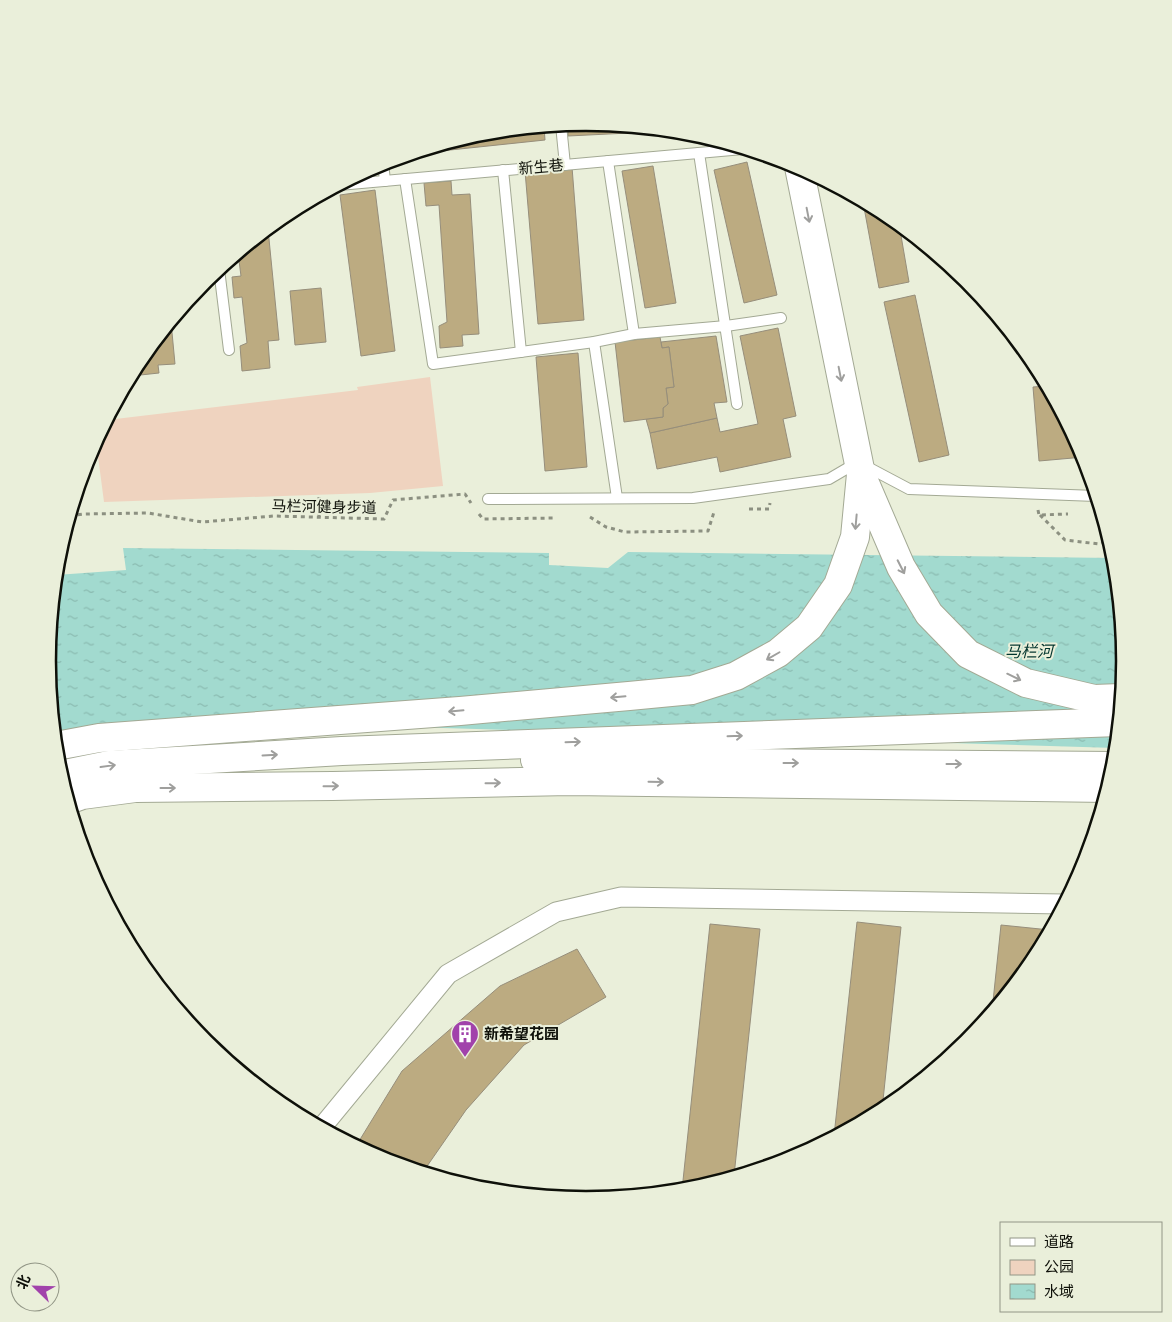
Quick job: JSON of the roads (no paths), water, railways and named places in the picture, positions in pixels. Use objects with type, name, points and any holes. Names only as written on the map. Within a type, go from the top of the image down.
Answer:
[{"type":"main road","points":[[800,177],[859,468],[901,567],[915,591],[929,614],[968,654],[1026,682],[1094,698],[1115,698]]},
{"type":"main road","points":[[63,745],[99,738],[460,711],[692,690],[736,676],[778,654],[809,627],[838,585],[855,537],[859,468]]},
{"type":"main road","points":[[68,773],[109,765],[342,751],[1112,722]]},
{"type":"main road","points":[[342,751],[588,762],[1106,766]]},
{"type":"main road","points":[[74,798],[82,795],[134,788],[570,781],[1100,788]]},
{"type":"street","points":[[326,1123],[448,974],[556,912],[622,897],[1056,904]]},
{"type":"lane","points":[[562,132],[565,165]]},
{"type":"lane","name":"新生巷","points":[[358,183],[728,150]]},
{"type":"lane","points":[[699,153],[737,404]]},
{"type":"lane","points":[[608,161],[634,334]]},
{"type":"lane","points":[[503,170],[521,352]]},
{"type":"lane","points":[[384,172],[385,181]]},
{"type":"lane","points":[[405,179],[433,364],[594,342],[634,334],[726,326],[781,318]]},
{"type":"lane","points":[[220,278],[229,350]]},
{"type":"lane","points":[[594,342],[617,498]]},
{"type":"lane","points":[[488,499],[693,498],[829,479],[859,468],[909,489],[1089,496]]},
{"type":"water","name":"马栏河","points":[[123,548],[549,553],[549,565],[608,568],[628,552],[1106,558],[1115,626],[1116,661],[1115,696],[1108,748],[343,725],[62,735],[57,696],[56,661],[57,626],[64,574],[126,570]]},
{"type":"place","name":"新希望花园","points":[[465,1058]]}]
